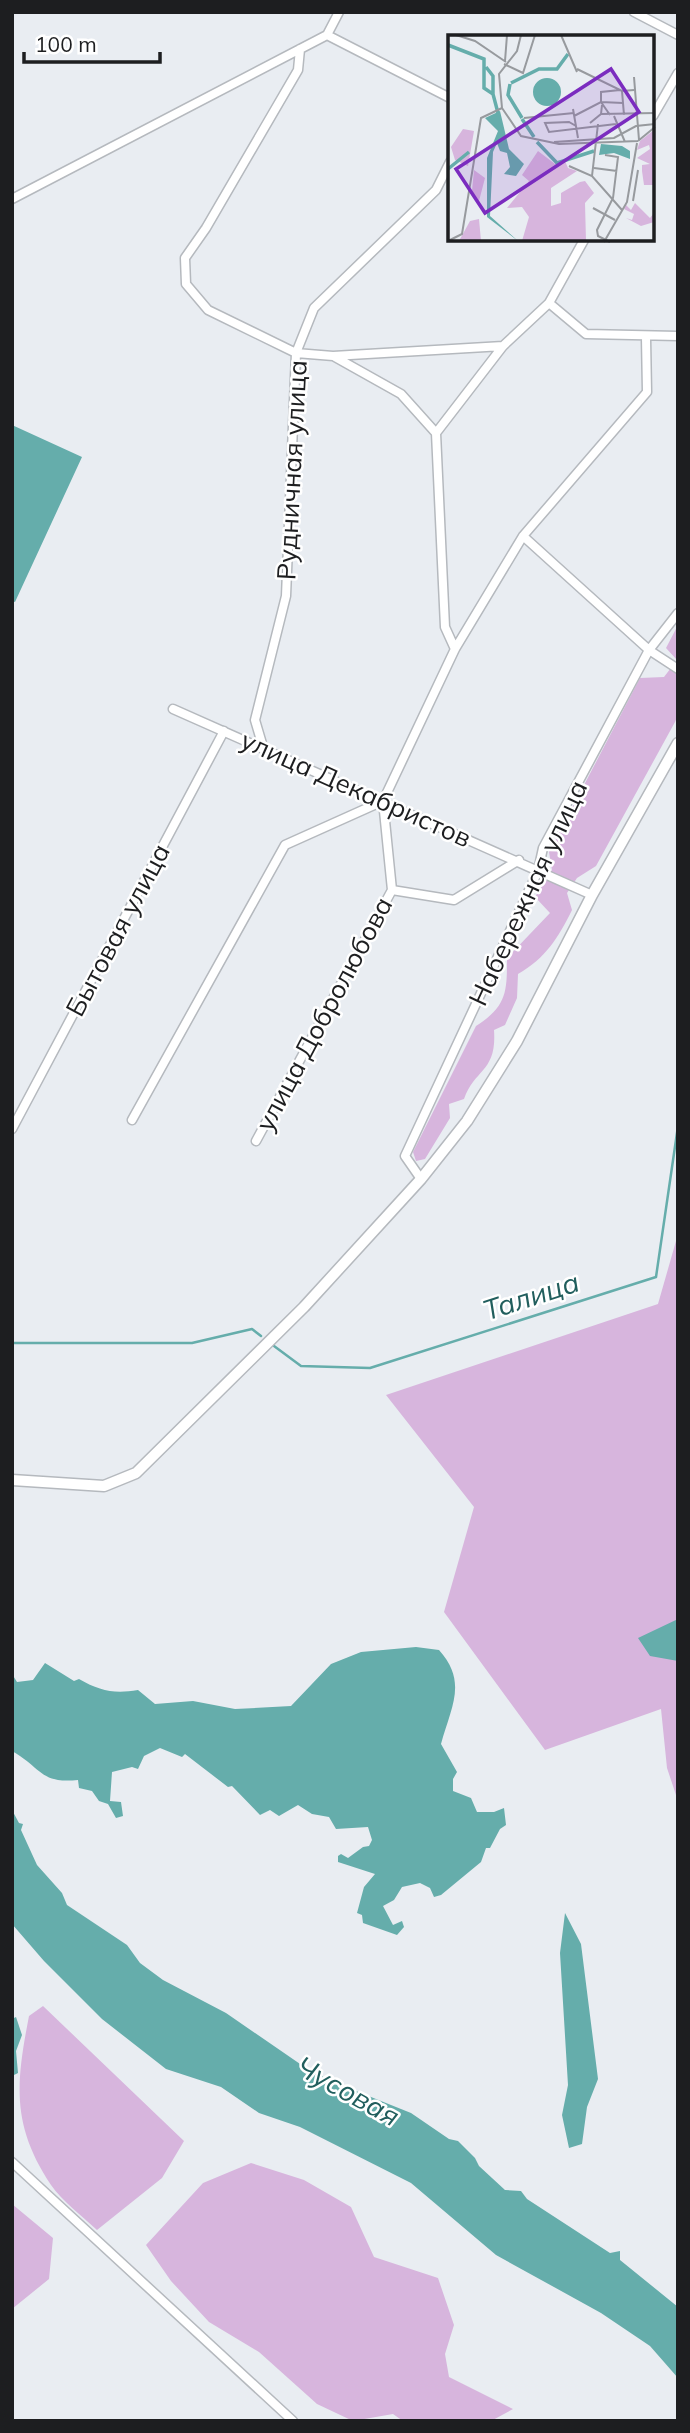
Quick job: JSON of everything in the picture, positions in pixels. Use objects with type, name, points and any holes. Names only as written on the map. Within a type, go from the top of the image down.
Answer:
[{"type":"street","points":[[12,199],[327,35],[339,12]]},
{"type":"street","points":[[634,12],[678,35]]},
{"type":"street","points":[[327,35],[448,97]]},
{"type":"street","points":[[300,49],[298,70],[206,228],[185,258],[186,284],[208,310],[296,353],[333,356],[503,346]]},
{"type":"street","points":[[655,114],[678,74]]},
{"type":"street","name":"Рудничная улица","points":[[263,747],[254,720],[286,596],[296,353],[314,308],[436,190],[448,166]]},
{"type":"street","points":[[436,433],[503,346],[549,303],[583,242]]},
{"type":"street","points":[[549,303],[586,334],[646,338],[678,336]]},
{"type":"street","points":[[132,1120],[285,845],[383,801],[455,649],[523,536],[647,393],[646,338]]},
{"type":"street","points":[[333,356],[401,394],[436,433],[444,627],[455,649]]},
{"type":"street","points":[[523,536],[649,650],[678,669]]},
{"type":"street","name":"Набережная улица","points":[[421,1179],[405,1156],[538,871],[543,848],[649,650],[678,613]]},
{"type":"street","name":"улица Декабристов","points":[[173,709],[519,860],[592,895]]},
{"type":"street","name":"Бытовая улица","points":[[12,1129],[224,731]]},
{"type":"street","points":[[12,1480],[103,1486],[135,1473],[304,1307],[421,1179],[467,1121],[517,1041],[592,895],[678,743]]},
{"type":"street","name":"улица Добролюбова","points":[[256,1141],[393,890],[383,801]]},
{"type":"street","points":[[393,890],[454,900],[519,860]]},
{"type":"street","points":[[12,2162],[293,2421]]},
{"type":"shaded area","points":[[678,625],[678,715],[675,722],[596,866],[577,878],[567,893],[572,910],[556,938],[544,954],[518,974],[517,998],[505,1025],[494,1030],[494,1044],[489,1062],[464,1099],[449,1104],[450,1118],[425,1159],[416,1161],[413,1152],[476,1026],[494,1012],[503,997],[507,980],[507,958],[550,913],[535,897],[552,870],[549,852],[640,678],[664,677],[677,660],[666,648]]},
{"type":"shaded area","points":[[678,1234],[678,1801],[667,1768],[661,1709],[545,1750],[444,1612],[474,1507],[386,1395],[658,1304]]},
{"type":"shaded area","points":[[43,2006],[184,2141],[162,2178],[97,2230],[66,2203],[51,2185],[38,2163],[23,2123],[20,2103],[21,2062],[29,2016]]},
{"type":"shaded area","points":[[251,2163],[304,2180],[351,2207],[374,2257],[438,2278],[454,2325],[445,2354],[449,2377],[513,2409],[491,2421],[403,2421],[393,2414],[353,2421],[317,2404],[259,2352],[209,2322],[171,2281],[146,2245],[203,2183]]},
{"type":"shaded area","points":[[12,2204],[53,2238],[49,2279],[12,2309]]},
{"type":"water","points":[[12,425],[82,457],[15,602],[12,601]]},
{"type":"water","points":[[678,1619],[678,1661],[650,1656],[638,1638]]},
{"type":"water","points":[[416,1647],[439,1650],[453,1673],[455,1695],[441,1744],[457,1772],[453,1779],[453,1791],[471,1798],[477,1812],[494,1812],[504,1808],[506,1825],[500,1829],[490,1848],[486,1848],[481,1862],[441,1895],[434,1897],[430,1888],[420,1883],[402,1887],[394,1900],[383,1906],[393,1925],[402,1921],[404,1927],[397,1935],[363,1923],[362,1915],[357,1913],[364,1887],[375,1874],[338,1862],[338,1856],[341,1854],[348,1858],[363,1847],[369,1846],[372,1840],[368,1827],[336,1829],[329,1817],[312,1814],[298,1805],[279,1816],[270,1810],[260,1815],[232,1786],[228,1787],[185,1754],[182,1757],[160,1748],[144,1756],[138,1769],[132,1767],[112,1772],[110,1801],[121,1802],[123,1816],[116,1818],[108,1804],[99,1801],[92,1791],[79,1788],[78,1780],[65,1781],[48,1777],[12,1751],[12,1674],[17,1682],[33,1680],[45,1663],[74,1681],[79,1679],[101,1689],[122,1692],[138,1690],[155,1704],[193,1701],[235,1709],[291,1706],[331,1664],[361,1652]]},
{"type":"water","name":"Чусовая","points":[[12,1810],[19,1823],[23,1824],[21,1830],[37,1865],[62,1893],[67,1905],[127,1945],[140,1963],[163,1980],[226,2013],[303,2066],[331,2081],[411,2113],[449,2139],[458,2141],[479,2166],[505,2190],[521,2191],[527,2199],[610,2253],[620,2251],[620,2260],[678,2307],[678,2378],[650,2346],[601,2313],[496,2255],[411,2183],[300,2127],[259,2113],[221,2087],[166,2069],[102,2019],[44,1961],[12,1924]]},
{"type":"water","points":[[565,1913],[581,1944],[598,2079],[587,2107],[582,2144],[569,2148],[562,2115],[568,2085],[560,1953]]},
{"type":"water","points":[[16,2017],[22,2035],[16,2051],[18,2073],[12,2076],[12,2019]]},
{"type":"waterway","name":"Талица","points":[[274,1346],[301,1366],[370,1368],[656,1277],[678,1126]]},
{"type":"waterway","name":"Талица","points":[[12,1343],[192,1343],[252,1329],[261,1336]]}]
